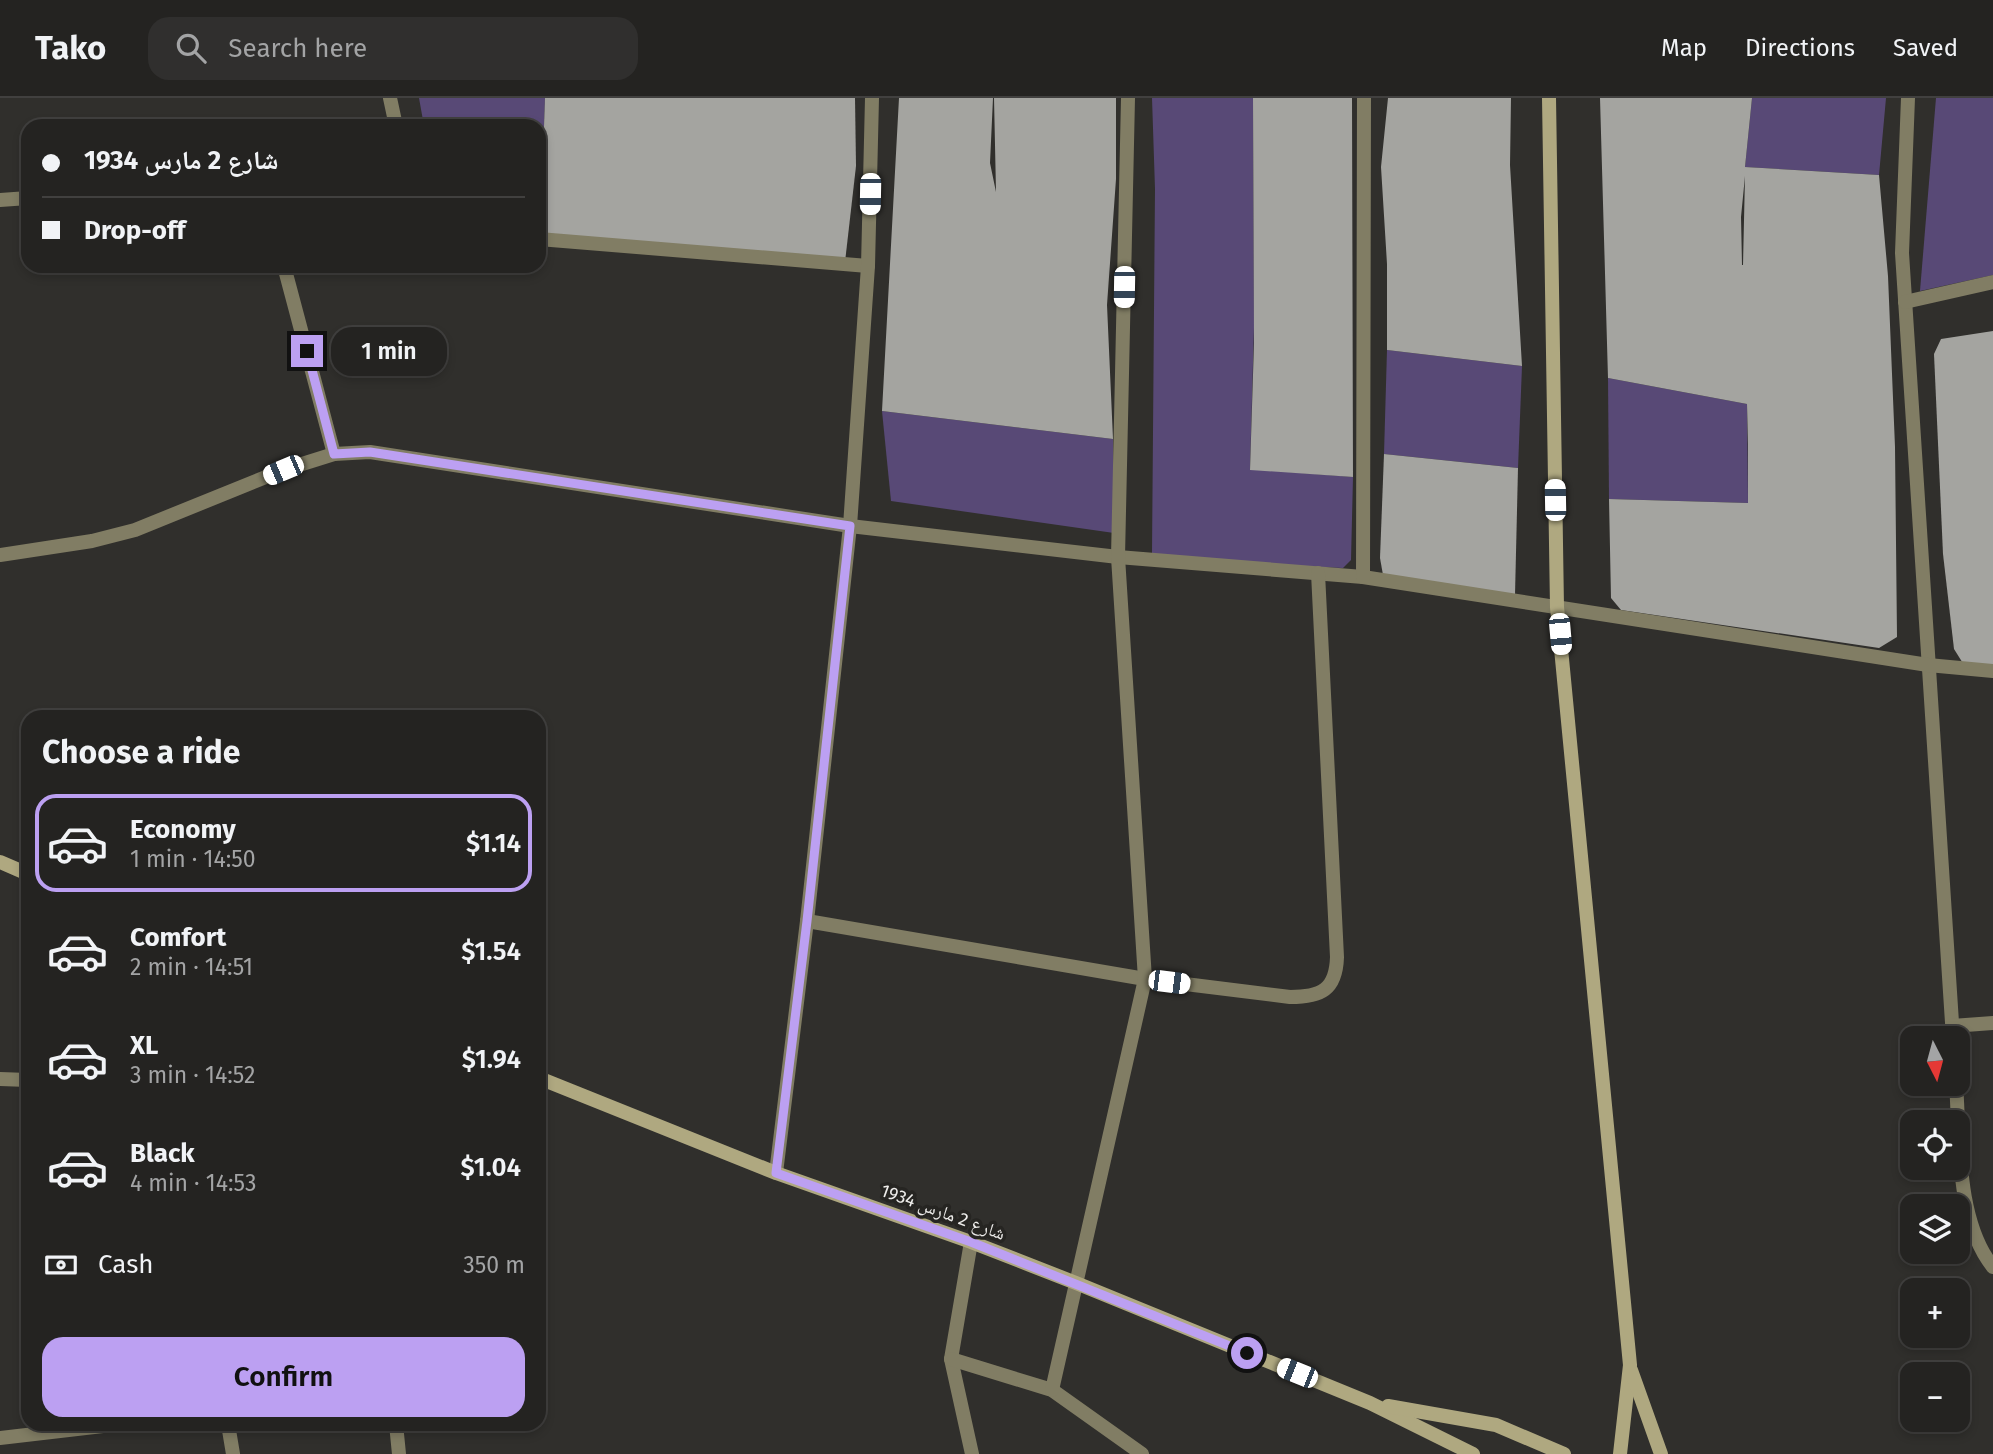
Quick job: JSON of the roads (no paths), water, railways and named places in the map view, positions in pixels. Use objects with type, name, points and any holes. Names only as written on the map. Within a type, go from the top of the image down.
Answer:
[{"type":"street","points":[[390,98],[394,119]]},
{"type":"street","points":[[776,1173],[807,921],[850,526],[868,266],[872,98]]},
{"type":"street","points":[[1052,1390],[1145,979],[1118,557],[1128,98]]},
{"type":"street","points":[[1363,577],[1364,98]]},
{"type":"street","points":[[1549,98],[1557,607],[1630,1365],[1620,1454]]},
{"type":"street","points":[[1908,98],[1902,253],[1953,1026]]},
{"type":"street","points":[[0,200],[21,198]]},
{"type":"street","points":[[546,240],[868,266]]},
{"type":"street","points":[[286,273],[334,454]]},
{"type":"street","points":[[1905,302],[1993,282]]},
{"type":"street","points":[[0,555],[92,541],[135,530],[283,470],[334,454],[370,452],[850,526],[1118,557],[1363,577],[1928,665],[1993,671]]},
{"type":"street","points":[[807,921],[1145,979],[1290,997],[1311,997],[1324,991],[1337,971],[1318,573]]},
{"type":"street","points":[[0,862],[21,871]]},
{"type":"street","points":[[1970,1028],[1993,1023]]},
{"type":"street","points":[[0,1079],[21,1080]]},
{"type":"street","name":"شارع 2 مارس 1934","points":[[546,1082],[776,1173],[971,1242],[1076,1283],[1370,1403],[1473,1454]]},
{"type":"street","points":[[1957,1096],[1963,1183],[1971,1224],[1985,1258],[1993,1267]]},
{"type":"street","points":[[971,1242],[951,1359],[972,1454]]},
{"type":"street","points":[[951,1359],[1052,1390],[1142,1454]]},
{"type":"street","points":[[1630,1365],[1661,1454]]},
{"type":"street","name":"شارع 2 مارس 1934","points":[[1370,1403],[1496,1425],[1564,1454]]},
{"type":"street","points":[[0,1438],[60,1431]]},
{"type":"street","points":[[230,1431],[233,1454]]},
{"type":"street","points":[[397,1431],[399,1454]]}]
